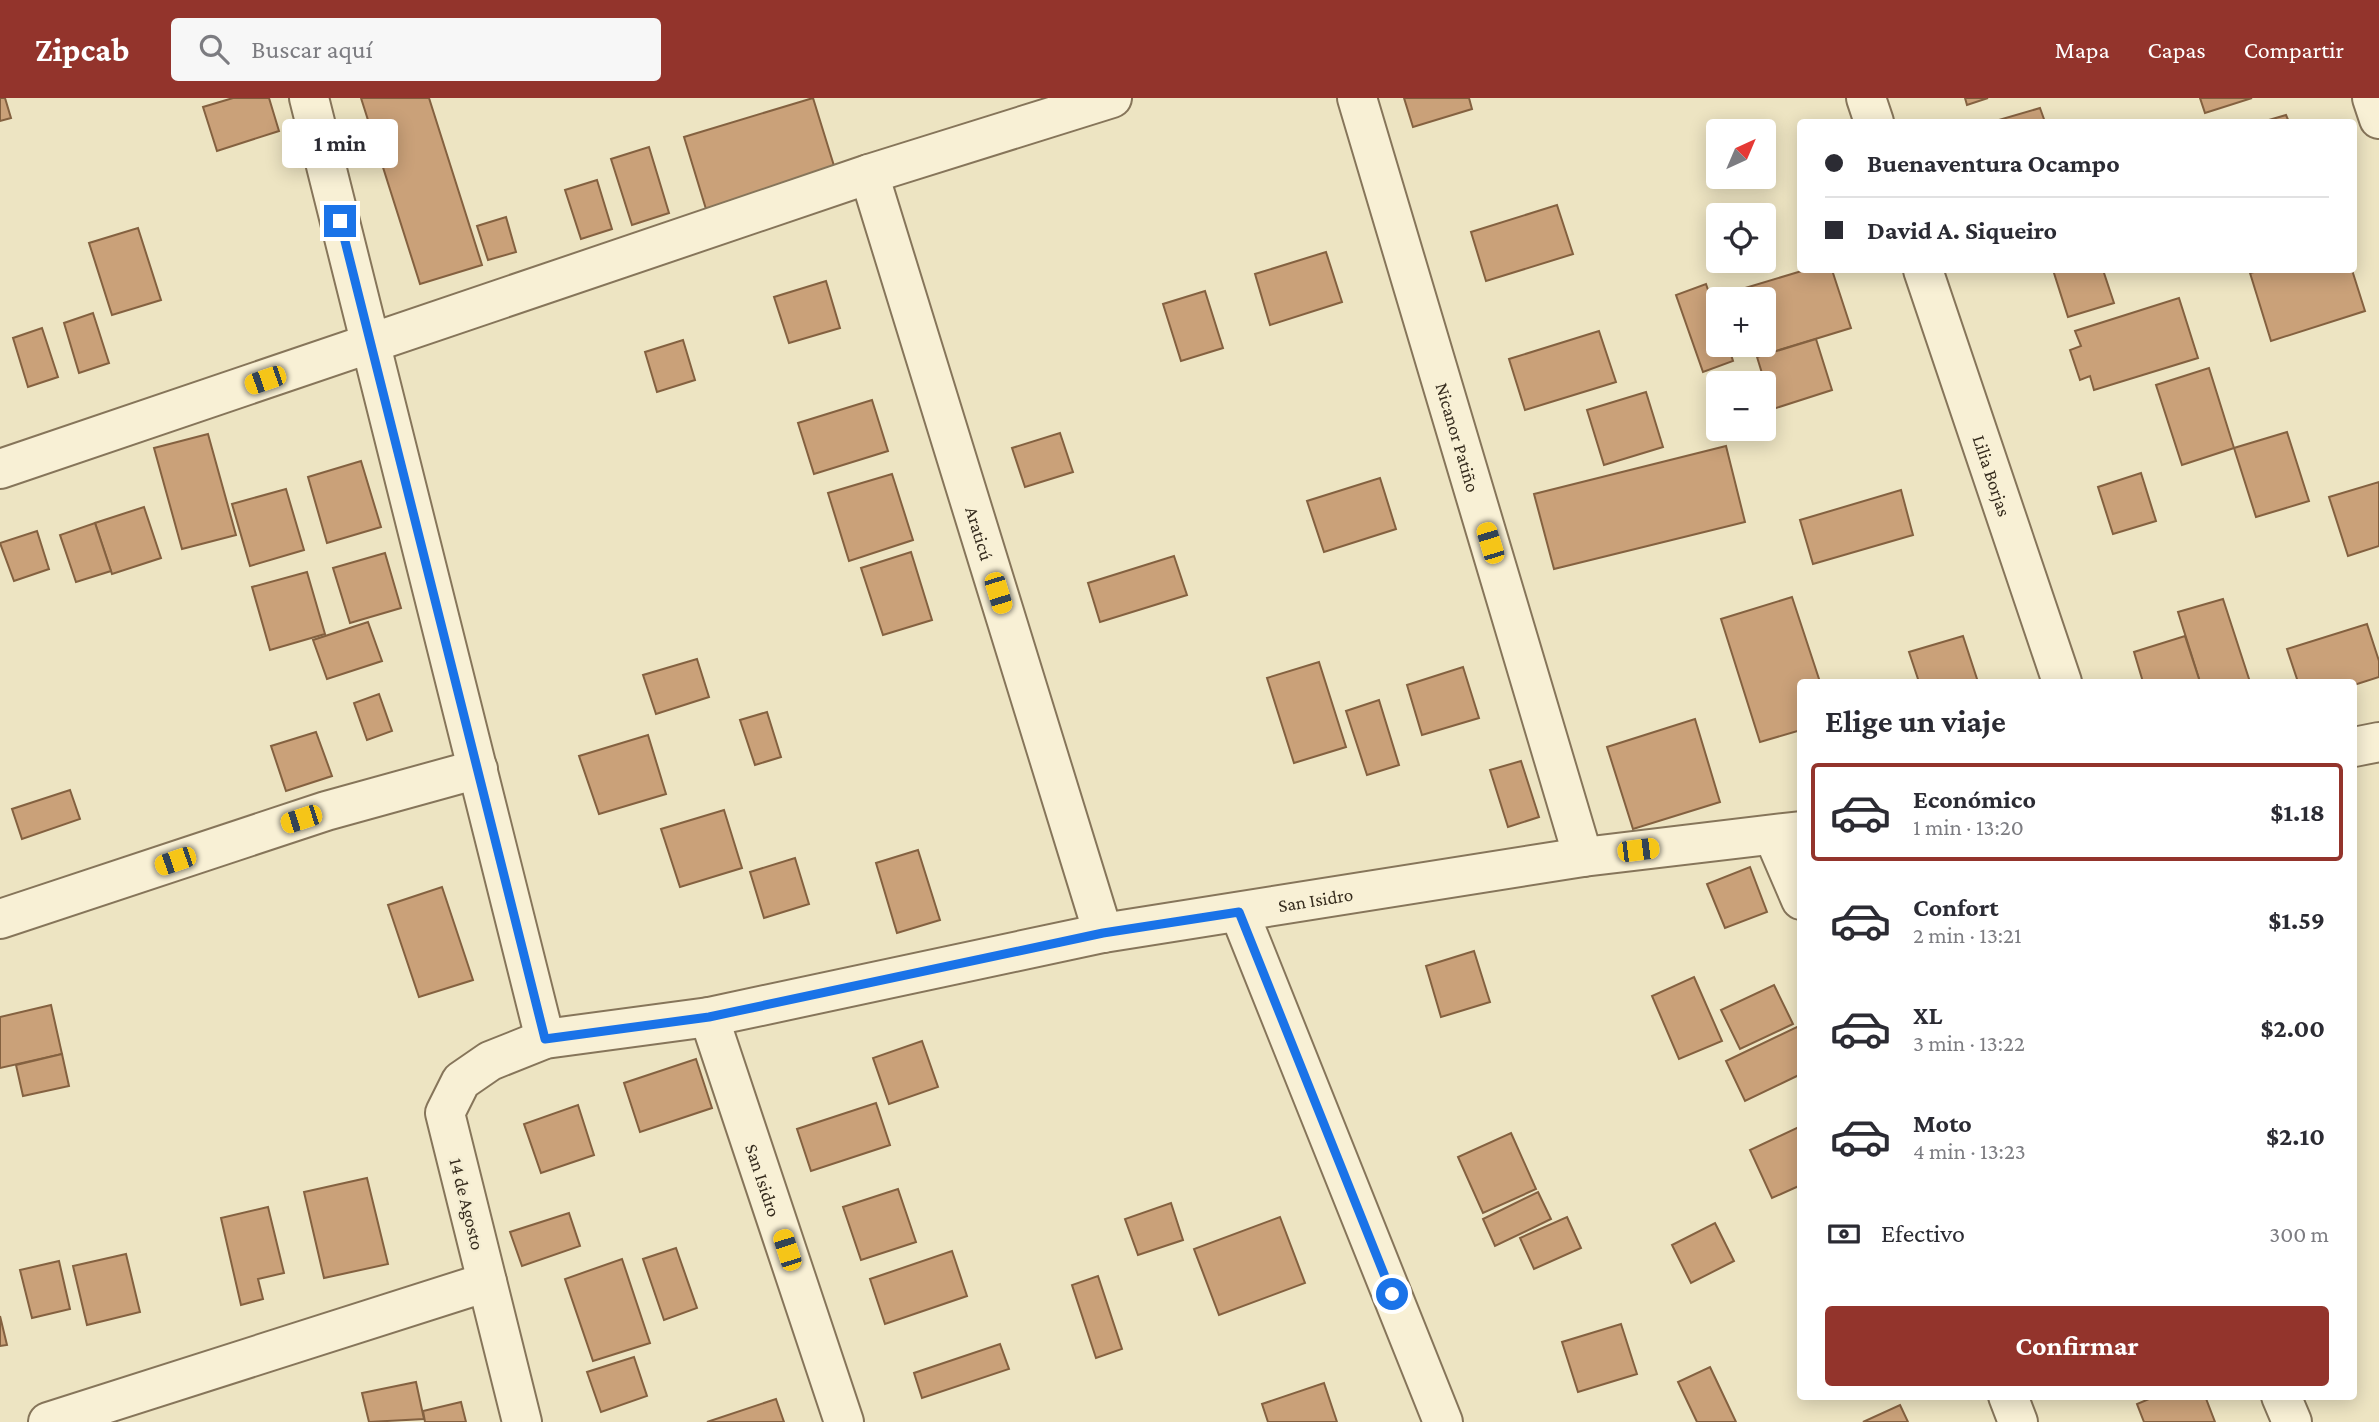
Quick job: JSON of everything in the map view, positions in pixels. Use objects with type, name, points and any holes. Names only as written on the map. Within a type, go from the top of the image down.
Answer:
[{"type":"street","points":[[309,98],[545,1039]]},
{"type":"street","points":[[0,469],[869,174],[1112,98]]},
{"type":"street","name":"Nicanor Patiño","points":[[1357,98],[1583,857]]},
{"type":"street","points":[[1866,98],[1873,119]]},
{"type":"street","points":[[2372,98],[2379,119]]},
{"type":"street","name":"Araticú","points":[[869,174],[1103,933]]},
{"type":"street","name":"Lilia Borjas","points":[[1924,273],[2061,679]]},
{"type":"street","points":[[2357,746],[2379,742]]},
{"type":"street","points":[[0,919],[326,811],[478,769]]},
{"type":"street","points":[[1787,833],[1797,881]]},
{"type":"street","name":"San Isidro","points":[[545,1039],[709,1017],[1103,933],[1583,857],[1787,833]]},
{"type":"street","points":[[1239,912],[1443,1422]]},
{"type":"street","name":"San Isidro","points":[[709,1017],[844,1422]]},
{"type":"street","name":"14 de Agosto","points":[[522,1422],[445,1113],[461,1081],[490,1061],[545,1039]]},
{"type":"street","points":[[48,1422],[487,1282]]},
{"type":"street","points":[[2010,1400],[2018,1422]]},
{"type":"street","points":[[2283,1400],[2292,1422]]},
{"type":"building","points":[[0,98],[5,98],[11,118],[0,121]]},
{"type":"building","points":[[233,98],[269,98],[279,131],[217,151],[203,107]]},
{"type":"building","points":[[361,98],[429,98],[482,265],[420,284]]},
{"type":"building","points":[[813,98],[835,169],[706,209],[684,137]]},
{"type":"building","points":[[1404,98],[1469,98],[1472,109],[1413,127]]},
{"type":"building","points":[[1965,98],[1988,98],[1967,105]]},
{"type":"building","points":[[2200,98],[2252,98],[2205,113]]},
{"type":"building","points":[[2040,108],[2044,119],[2002,119]]},
{"type":"building","points":[[2286,115],[2288,119],[2272,119]]},
{"type":"building","points":[[649,147],[669,213],[632,225],[611,159]]},
{"type":"building","points":[[597,180],[612,229],[581,239],[565,190]]},
{"type":"building","points":[[1557,205],[1573,254],[1486,281],[1471,232]]},
{"type":"building","points":[[506,217],[516,252],[488,260],[477,226]]},
{"type":"building","points":[[138,228],[161,300],[112,315],[89,243]]},
{"type":"building","points":[[1326,252],[1342,302],[1270,325],[1255,274]]},
{"type":"building","points":[[1797,272],[1833,273],[1851,328],[1776,351],[1776,287],[1749,287]]},
{"type":"building","points":[[2054,273],[2104,273],[2114,303],[2068,317]]},
{"type":"building","points":[[2250,273],[2353,273],[2365,311],[2271,341]]},
{"type":"building","points":[[826,281],[840,328],[789,343],[774,297]]},
{"type":"building","points":[[1706,284],[1706,357],[1732,357],[1733,361],[1703,372],[1676,295]]},
{"type":"building","points":[[1205,291],[1223,348],[1181,361],[1163,304]]},
{"type":"building","points":[[2179,298],[2198,358],[2094,390],[2090,376],[2080,380],[2070,350],[2081,346],[2075,331]]},
{"type":"building","points":[[93,313],[109,363],[79,373],[64,323]]},
{"type":"building","points":[[42,328],[58,377],[28,387],[13,338]]},
{"type":"building","points":[[1599,331],[1616,382],[1525,410],[1509,359]]},
{"type":"building","points":[[1816,339],[1832,390],[1776,408],[1776,371],[1761,371],[1757,357],[1776,357],[1776,351]]},
{"type":"building","points":[[683,340],[695,380],[657,392],[645,352]]},
{"type":"building","points":[[2209,368],[2234,448],[2182,465],[2156,385]]},
{"type":"building","points":[[1646,392],[1663,447],[1604,465],[1587,410]]},
{"type":"building","points":[[872,400],[888,451],[814,474],[798,423]]},
{"type":"building","points":[[2287,432],[2309,501],[2256,517],[2234,448]]},
{"type":"building","points":[[1060,433],[1073,472],[1025,487],[1012,448]]},
{"type":"building","points":[[208,434],[236,535],[182,549],[154,448]]},
{"type":"building","points":[[1726,446],[1745,522],[1554,569],[1534,494]]},
{"type":"building","points":[[361,461],[381,527],[327,543],[308,477]]},
{"type":"building","points":[[2141,473],[2156,521],[2113,534],[2098,487]]},
{"type":"building","points":[[892,474],[913,540],[849,561],[828,493]]},
{"type":"building","points":[[1380,478],[1396,529],[1324,552],[1307,501]]},
{"type":"building","points":[[2379,482],[2379,546],[2348,556],[2329,497]]},
{"type":"building","points":[[286,489],[304,550],[250,566],[232,504]]},
{"type":"building","points":[[1901,490],[1913,535],[1813,564],[1800,520]]},
{"type":"building","points":[[144,507],[161,558],[112,574],[95,523]]},
{"type":"building","points":[[95,523],[111,571],[76,582],[60,535]]},
{"type":"building","points":[[37,531],[49,569],[14,581],[0,543]]},
{"type":"building","points":[[911,552],[932,620],[883,635],[861,568]]},
{"type":"building","points":[[385,553],[401,608],[350,623],[333,568]]},
{"type":"building","points":[[1174,556],[1187,595],[1100,622],[1088,583]]},
{"type":"building","points":[[307,572],[325,634],[270,650],[252,587]]},
{"type":"building","points":[[1792,597],[1819,679],[1797,679],[1797,731],[1760,742],[1721,619]]},
{"type":"building","points":[[2223,599],[2249,679],[2199,679],[2178,612]]},
{"type":"building","points":[[368,622],[382,661],[327,679],[313,640]]},
{"type":"building","points":[[2367,624],[2379,661],[2379,677],[2357,684],[2357,679],[2297,679],[2287,649]]},
{"type":"building","points":[[1963,636],[1977,679],[1918,679],[1909,652]]},
{"type":"building","points":[[2185,636],[2199,679],[2142,679],[2134,652]]},
{"type":"building","points":[[697,659],[709,697],[656,714],[643,675]]},
{"type":"building","points":[[1319,662],[1346,747],[1294,763],[1267,678]]},
{"type":"building","points":[[1463,667],[1479,718],[1422,735],[1407,685]]},
{"type":"building","points":[[379,694],[392,731],[367,740],[354,703]]},
{"type":"building","points":[[1379,700],[1399,765],[1367,775],[1346,711]]},
{"type":"building","points":[[767,712],[781,757],[755,765],[740,720]]},
{"type":"building","points":[[1695,719],[1720,802],[1633,829],[1607,747]]},
{"type":"building","points":[[316,732],[332,776],[286,791],[271,746]]},
{"type":"building","points":[[648,735],[666,794],[599,814],[579,756]]},
{"type":"building","points":[[1521,761],[1539,817],[1508,827],[1490,770]]},
{"type":"building","points":[[70,790],[80,819],[22,839],[12,809]]},
{"type":"building","points":[[724,810],[742,868],[680,887],[661,829]]},
{"type":"building","points":[[918,850],[940,920],[897,933],[876,863]]},
{"type":"building","points":[[795,858],[809,904],[764,918],[750,872]]},
{"type":"building","points":[[1750,867],[1767,912],[1725,928],[1707,884]]},
{"type":"building","points":[[442,887],[473,980],[419,997],[388,905]]},
{"type":"building","points":[[1474,951],[1490,1002],[1441,1017],[1426,966]]},
{"type":"building","points":[[1694,977],[1722,1041],[1679,1059],[1652,996]]},
{"type":"building","points":[[1774,985],[1793,1024],[1740,1049],[1721,1010]]},
{"type":"building","points":[[51,1005],[62,1054],[0,1068],[0,1017]]},
{"type":"building","points":[[1797,1027],[1797,1076],[1745,1101],[1726,1061]]},
{"type":"building","points":[[922,1041],[938,1087],[889,1104],[873,1058]]},
{"type":"building","points":[[62,1054],[69,1086],[23,1096],[16,1065]]},
{"type":"building","points":[[696,1059],[712,1108],[640,1132],[624,1083]]},
{"type":"building","points":[[876,1103],[890,1145],[811,1171],[797,1129]]},
{"type":"building","points":[[578,1105],[594,1155],[541,1173],[524,1124]]},
{"type":"building","points":[[1797,1128],[1797,1187],[1772,1198],[1750,1150]]},
{"type":"building","points":[[1511,1133],[1536,1189],[1483,1213],[1458,1157]]},
{"type":"building","points":[[367,1178],[388,1264],[324,1278],[304,1192]]},
{"type":"building","points":[[898,1189],[916,1242],[861,1260],[843,1207]]},
{"type":"building","points":[[1538,1192],[1551,1219],[1495,1246],[1483,1219]]},
{"type":"building","points":[[1171,1203],[1183,1240],[1138,1255],[1125,1219]]},
{"type":"building","points":[[268,1207],[284,1273],[258,1279],[263,1299],[241,1305],[221,1218]]},
{"type":"building","points":[[569,1213],[580,1246],[522,1266],[510,1232]]},
{"type":"building","points":[[1280,1217],[1305,1283],[1219,1315],[1194,1249]]},
{"type":"building","points":[[1567,1217],[1581,1248],[1534,1269],[1520,1238]]},
{"type":"building","points":[[1715,1223],[1734,1261],[1691,1283],[1672,1245]]},
{"type":"building","points":[[676,1248],[697,1308],[664,1320],[643,1259]]},
{"type":"building","points":[[952,1251],[967,1296],[885,1324],[870,1279]]},
{"type":"building","points":[[126,1254],[140,1312],[87,1325],[73,1266]]},
{"type":"building","points":[[622,1259],[650,1343],[593,1361],[565,1279]]},
{"type":"building","points":[[59,1261],[70,1309],[32,1318],[20,1270]]},
{"type":"building","points":[[1098,1276],[1122,1349],[1096,1358],[1072,1285]]},
{"type":"building","points":[[0,1316],[7,1345],[0,1346]]},
{"type":"building","points":[[1621,1324],[1637,1374],[1578,1392],[1562,1342]]},
{"type":"building","points":[[1000,1344],[1009,1369],[922,1398],[914,1373]]},
{"type":"building","points":[[634,1357],[647,1396],[601,1412],[587,1372]]},
{"type":"building","points":[[1710,1367],[1736,1422],[1697,1422],[1678,1382]]},
{"type":"building","points":[[416,1382],[424,1419],[369,1422],[362,1393]]},
{"type":"building","points":[[1324,1383],[1337,1422],[1268,1422],[1262,1404]]},
{"type":"building","points":[[776,1399],[784,1422],[707,1422]]},
{"type":"building","points":[[2146,1400],[2207,1400],[2215,1422],[2144,1422],[2137,1404]]},
{"type":"building","points":[[461,1402],[466,1422],[425,1422],[423,1411]]},
{"type":"building","points":[[1900,1405],[1908,1422],[1863,1422]]},
{"type":"route","points":[[340,221],[545,1039],[709,1017],[1103,933],[1239,912],[1392,1294]]}]
